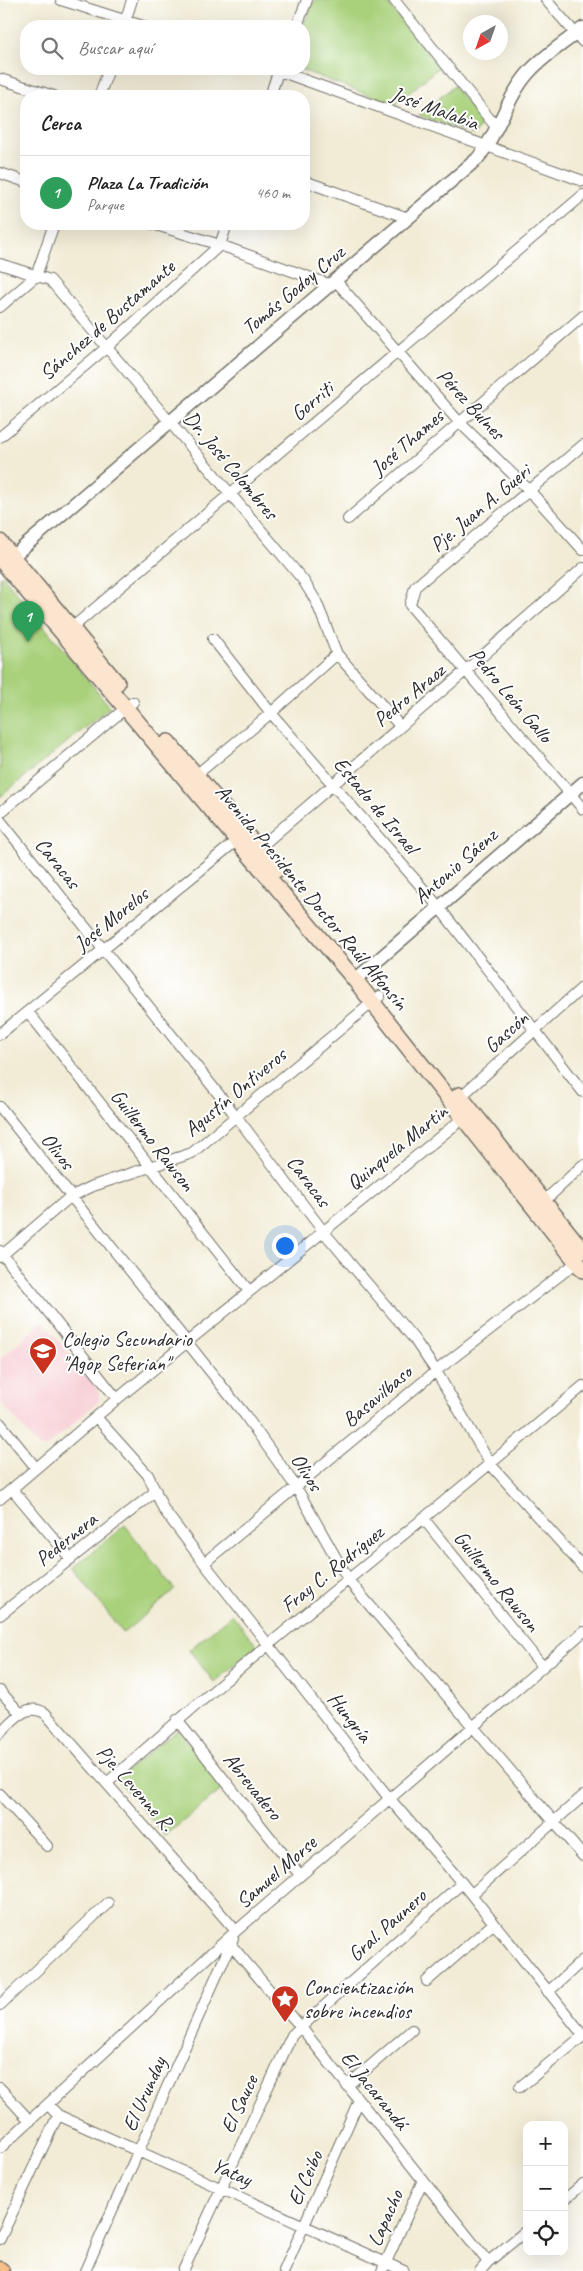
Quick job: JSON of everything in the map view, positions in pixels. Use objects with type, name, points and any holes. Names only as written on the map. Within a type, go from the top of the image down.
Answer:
[{"type":"main road","name":"Avenida Presidente Doctor Raúl Alfonsín","points":[[3,555],[129,706],[242,837],[377,1000],[540,1205],[581,1261]]},
{"type":"main road","name":"Avenida Presidente Doctor Raúl Alfonsín","points":[[129,706],[196,775],[242,837],[258,849],[358,977]]},
{"type":"street","points":[[61,0],[116,20]]},
{"type":"street","points":[[125,20],[132,0]]},
{"type":"street","points":[[300,20],[308,0]]},
{"type":"street","points":[[394,0],[496,127]]},
{"type":"street","points":[[546,0],[581,35]]},
{"type":"street","name":"Tomás Godoy Cruz","points":[[3,555],[169,421],[477,159],[487,147],[520,85],[531,70],[581,35]]},
{"type":"street","points":[[101,90],[106,75]]},
{"type":"street","points":[[272,90],[275,75]]},
{"type":"street","name":"José Malabia","points":[[293,75],[583,181]]},
{"type":"street","points":[[0,78],[36,90]]},
{"type":"street","points":[[0,173],[20,180]]},
{"type":"street","points":[[310,183],[408,218]]},
{"type":"street","name":"Gorriti","points":[[68,631],[583,195]]},
{"type":"street","points":[[0,307],[36,276],[52,230]]},
{"type":"street","points":[[172,230],[333,283]]},
{"type":"street","name":"Sánchez de Bustamante","points":[[0,437],[106,348],[220,245],[225,230]]},
{"type":"street","name":"Dr. José Colombres","points":[[0,264],[50,280],[304,580],[316,601],[337,654],[400,726]]},
{"type":"street","name":"Pérez Bulnes","points":[[333,283],[459,422],[528,490],[583,550]]},
{"type":"street","name":"José Thames","points":[[348,519],[583,316]]},
{"type":"street","name":"Pje. Juan A. Gueri","points":[[410,605],[415,587],[583,445]]},
{"type":"street","name":"Pedro Araoz","points":[[258,849],[583,568]]},
{"type":"street","name":"Pedro León Gallo","points":[[410,605],[583,809]]},
{"type":"street","name":"Estado de Israel","points":[[213,639],[271,713],[334,783],[438,906],[583,1092]]},
{"type":"street","points":[[196,775],[271,713],[337,654]]},
{"type":"street","points":[[0,813],[129,706]]},
{"type":"street","name":"Antonio Sáenz","points":[[358,977],[583,782]]},
{"type":"street","name":"Caracas","points":[[0,820],[236,1116],[323,1231],[398,1319],[436,1372],[491,1465],[583,1567]]},
{"type":"street","name":"José Morelos","points":[[0,1034],[242,837]]},
{"type":"street","name":"Gascón","points":[[457,1100],[583,987]]},
{"type":"street","name":"Agustín Ontiveros","points":[[1,1254],[70,1197],[92,1186],[192,1152],[377,1000]]},
{"type":"street","name":"Guillermo Rawson","points":[[28,1012],[249,1291]]},
{"type":"street","name":"Olivos","points":[[0,1106],[70,1197],[245,1415],[296,1488],[349,1581],[583,1856]]},
{"type":"street","name":"Quinquela Martin","points":[[0,1499],[96,1416],[467,1114]]},
{"type":"street","points":[[540,1205],[583,1165]]},
{"type":"street","points":[[1,1254],[117,1399]]},
{"type":"street","name":"Basavilbaso","points":[[204,1563],[436,1372],[581,1261]]},
{"type":"street","name":"Fray C. Rodríguez","points":[[107,1782],[177,1720],[349,1581],[423,1518],[491,1465],[583,1386]]},
{"type":"street","name":"Hungría","points":[[96,1416],[148,1475],[164,1510],[204,1563],[390,1798],[472,1894],[583,2035]]},
{"type":"street","points":[[0,1423],[36,1468]]},
{"type":"street","points":[[12,1489],[71,1559]]},
{"type":"street","name":"Pedernera","points":[[0,1615],[156,1491]]},
{"type":"street","name":"Guillermo Rawson","points":[[423,1518],[542,1666]]},
{"type":"street","name":"Samuel Morse","points":[[0,2148],[236,1931],[583,1632]]},
{"type":"street","points":[[0,1691],[21,1714],[0,1733]]},
{"type":"street","name":"Pje. Levenne R.","points":[[21,1714],[28,1709],[37,1708],[45,1713],[236,1931]]},
{"type":"street","name":"Abrevadero","points":[[177,1720],[300,1875]]},
{"type":"street","points":[[0,1794],[46,1846]]},
{"type":"street","points":[[472,1894],[583,1796]]},
{"type":"street","name":"Gral. Paunero","points":[[292,2035],[462,1883]]},
{"type":"street","points":[[0,2005],[108,1903]]},
{"type":"street","points":[[427,1981],[494,1923]]},
{"type":"street","name":"El Urunday","points":[[86,2271],[236,1931]]},
{"type":"street","name":"El Jacarandá","points":[[231,1944],[300,2026],[488,2262]]},
{"type":"street","points":[[548,1992],[583,1960]]},
{"type":"street","points":[[347,2086],[412,2030]]},
{"type":"street","name":"El Sauce","points":[[183,2271],[292,2035]]},
{"type":"street","points":[[520,2087],[583,2035]]},
{"type":"street","points":[[0,2088],[30,2121]]},
{"type":"street","name":"El Ceibo","points":[[284,2271],[359,2100]]},
{"type":"street","name":"Yatay","points":[[48,2105],[58,2115],[221,2187],[304,2226],[383,2267],[404,2271]]},
{"type":"street","points":[[0,2240],[58,2115]]},
{"type":"street","name":"Lapacho","points":[[383,2267],[423,2180]]},
{"type":"street","points":[[568,2197],[583,2184]]},
{"type":"street","points":[[480,2271],[523,2233]]},
{"type":"shaded area","name":"Colegio Secundario \"Agop Seferian\"","points":[[43,1321],[99,1392],[99,1401],[47,1447],[38,1446],[0,1401],[0,1359]]},
{"type":"green space","points":[[315,0],[385,0],[439,67],[395,105],[310,73],[310,20],[306,20]]},
{"type":"green space","points":[[454,86],[483,122],[474,135],[419,115]]},
{"type":"green space","points":[[2,575],[110,707],[0,797],[0,577]]},
{"type":"green space","points":[[125,1525],[175,1590],[123,1633],[73,1568]]},
{"type":"green space","points":[[232,1614],[257,1646],[214,1682],[189,1650]]},
{"type":"green space","points":[[177,1729],[225,1787],[165,1836],[117,1779]]},
{"type":"place","name":"Plaza La Tradición","points":[[28,642]]},
{"type":"place","name":"Colegio Secundario \"Agop Seferian\"","points":[[43,1375]]},
{"type":"place","name":"Concientización sobre incendios","points":[[285,2023]]}]
